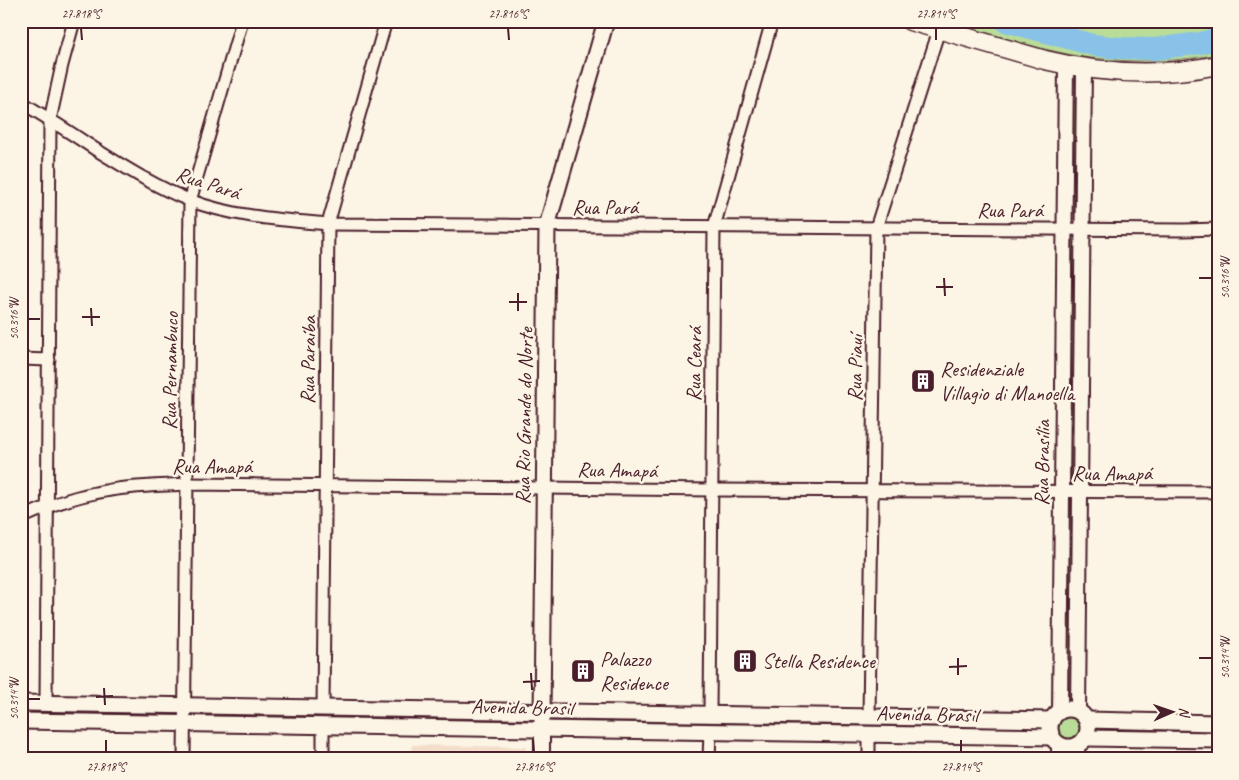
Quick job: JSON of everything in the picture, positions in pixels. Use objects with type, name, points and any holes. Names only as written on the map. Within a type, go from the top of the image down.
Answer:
[{"type":"main road","name":"Rua Rio Grande do Norte","points":[[542,729],[547,226],[606,21]]},
{"type":"main road","points":[[910,21],[1075,67],[1125,73],[1162,73],[1218,65]]},
{"type":"main road","name":"Avenida Brasil","points":[[21,703],[869,717],[1056,715]]},
{"type":"main road","points":[[1080,747],[1088,726],[1082,716],[1072,709],[1056,715],[1050,725],[1050,731],[1057,747],[1080,747],[1218,740]]},
{"type":"main road","points":[[1082,716],[1218,722]]},
{"type":"main road","name":"Avenida Brasil","points":[[21,721],[869,734],[1057,747]]},
{"type":"street","points":[[46,704],[50,120],[74,21]]},
{"type":"street","name":"Rua Pernambuco","points":[[184,759],[190,201],[242,21]]},
{"type":"street","name":"Rua Paraíba","points":[[323,708],[328,224],[386,21]]},
{"type":"street","name":"Rua Ceará","points":[[710,714],[714,227],[772,21]]},
{"type":"street","name":"Rua Piauí","points":[[869,717],[876,228],[939,30]]},
{"type":"street","name":"Rua Brasília","points":[[1056,715],[1062,492],[1064,230],[1075,67]]},
{"type":"street","name":"Rua Brasília","points":[[1075,67],[1082,230],[1080,492],[1082,716]]},
{"type":"street","name":"Rua Pará","points":[[21,102],[142,178],[190,201],[249,216],[285,221],[328,224],[547,226],[1064,230],[1218,229]]},
{"type":"street","points":[[21,359],[49,360]]},
{"type":"street","name":"Rua Amapá","points":[[21,518],[48,506],[96,492],[142,486],[187,484],[712,490],[1218,492]]},
{"type":"street","points":[[323,726],[323,759]]},
{"type":"street","name":"Rua Rio Grande do Norte","points":[[542,729],[542,759]]},
{"type":"street","points":[[709,759],[710,732]]},
{"type":"street","points":[[869,734],[869,759]]},
{"type":"shaded area","points":[[412,745],[526,747],[526,759],[411,759]]},
{"type":"green space","points":[[949,21],[1085,21],[1124,26],[1218,21],[1218,54],[1175,60],[1147,61],[1084,57],[1029,45]]},
{"type":"green space","points":[[1074,102],[1078,103],[1077,211],[1074,214],[1071,213],[1072,104]]},
{"type":"green space","points":[[1072,247],[1076,248],[1074,476],[1072,477],[1069,475]]},
{"type":"green space","points":[[1072,505],[1074,506],[1072,689],[1070,690],[1066,687],[1068,510]]},
{"type":"green space","points":[[195,714],[530,719],[528,721],[197,718]]},
{"type":"green space","points":[[1069,716],[1078,719],[1081,728],[1078,737],[1069,740],[1060,737],[1057,728],[1060,719]]},
{"type":"green space","points":[[559,720],[861,722],[863,727],[557,724]]},
{"type":"green space","points":[[882,724],[1039,726],[1039,730],[882,727]]},
{"type":"waterway","points":[[1005,21],[1093,45],[1120,48],[1154,49],[1201,43],[1218,38]]},
{"type":"place","name":"Residenziale Villagio di Manoella","points":[[923,381]]},
{"type":"place","name":"Stella Residence","points":[[745,661]]},
{"type":"place","name":"Palazzo Residence","points":[[583,671]]}]
